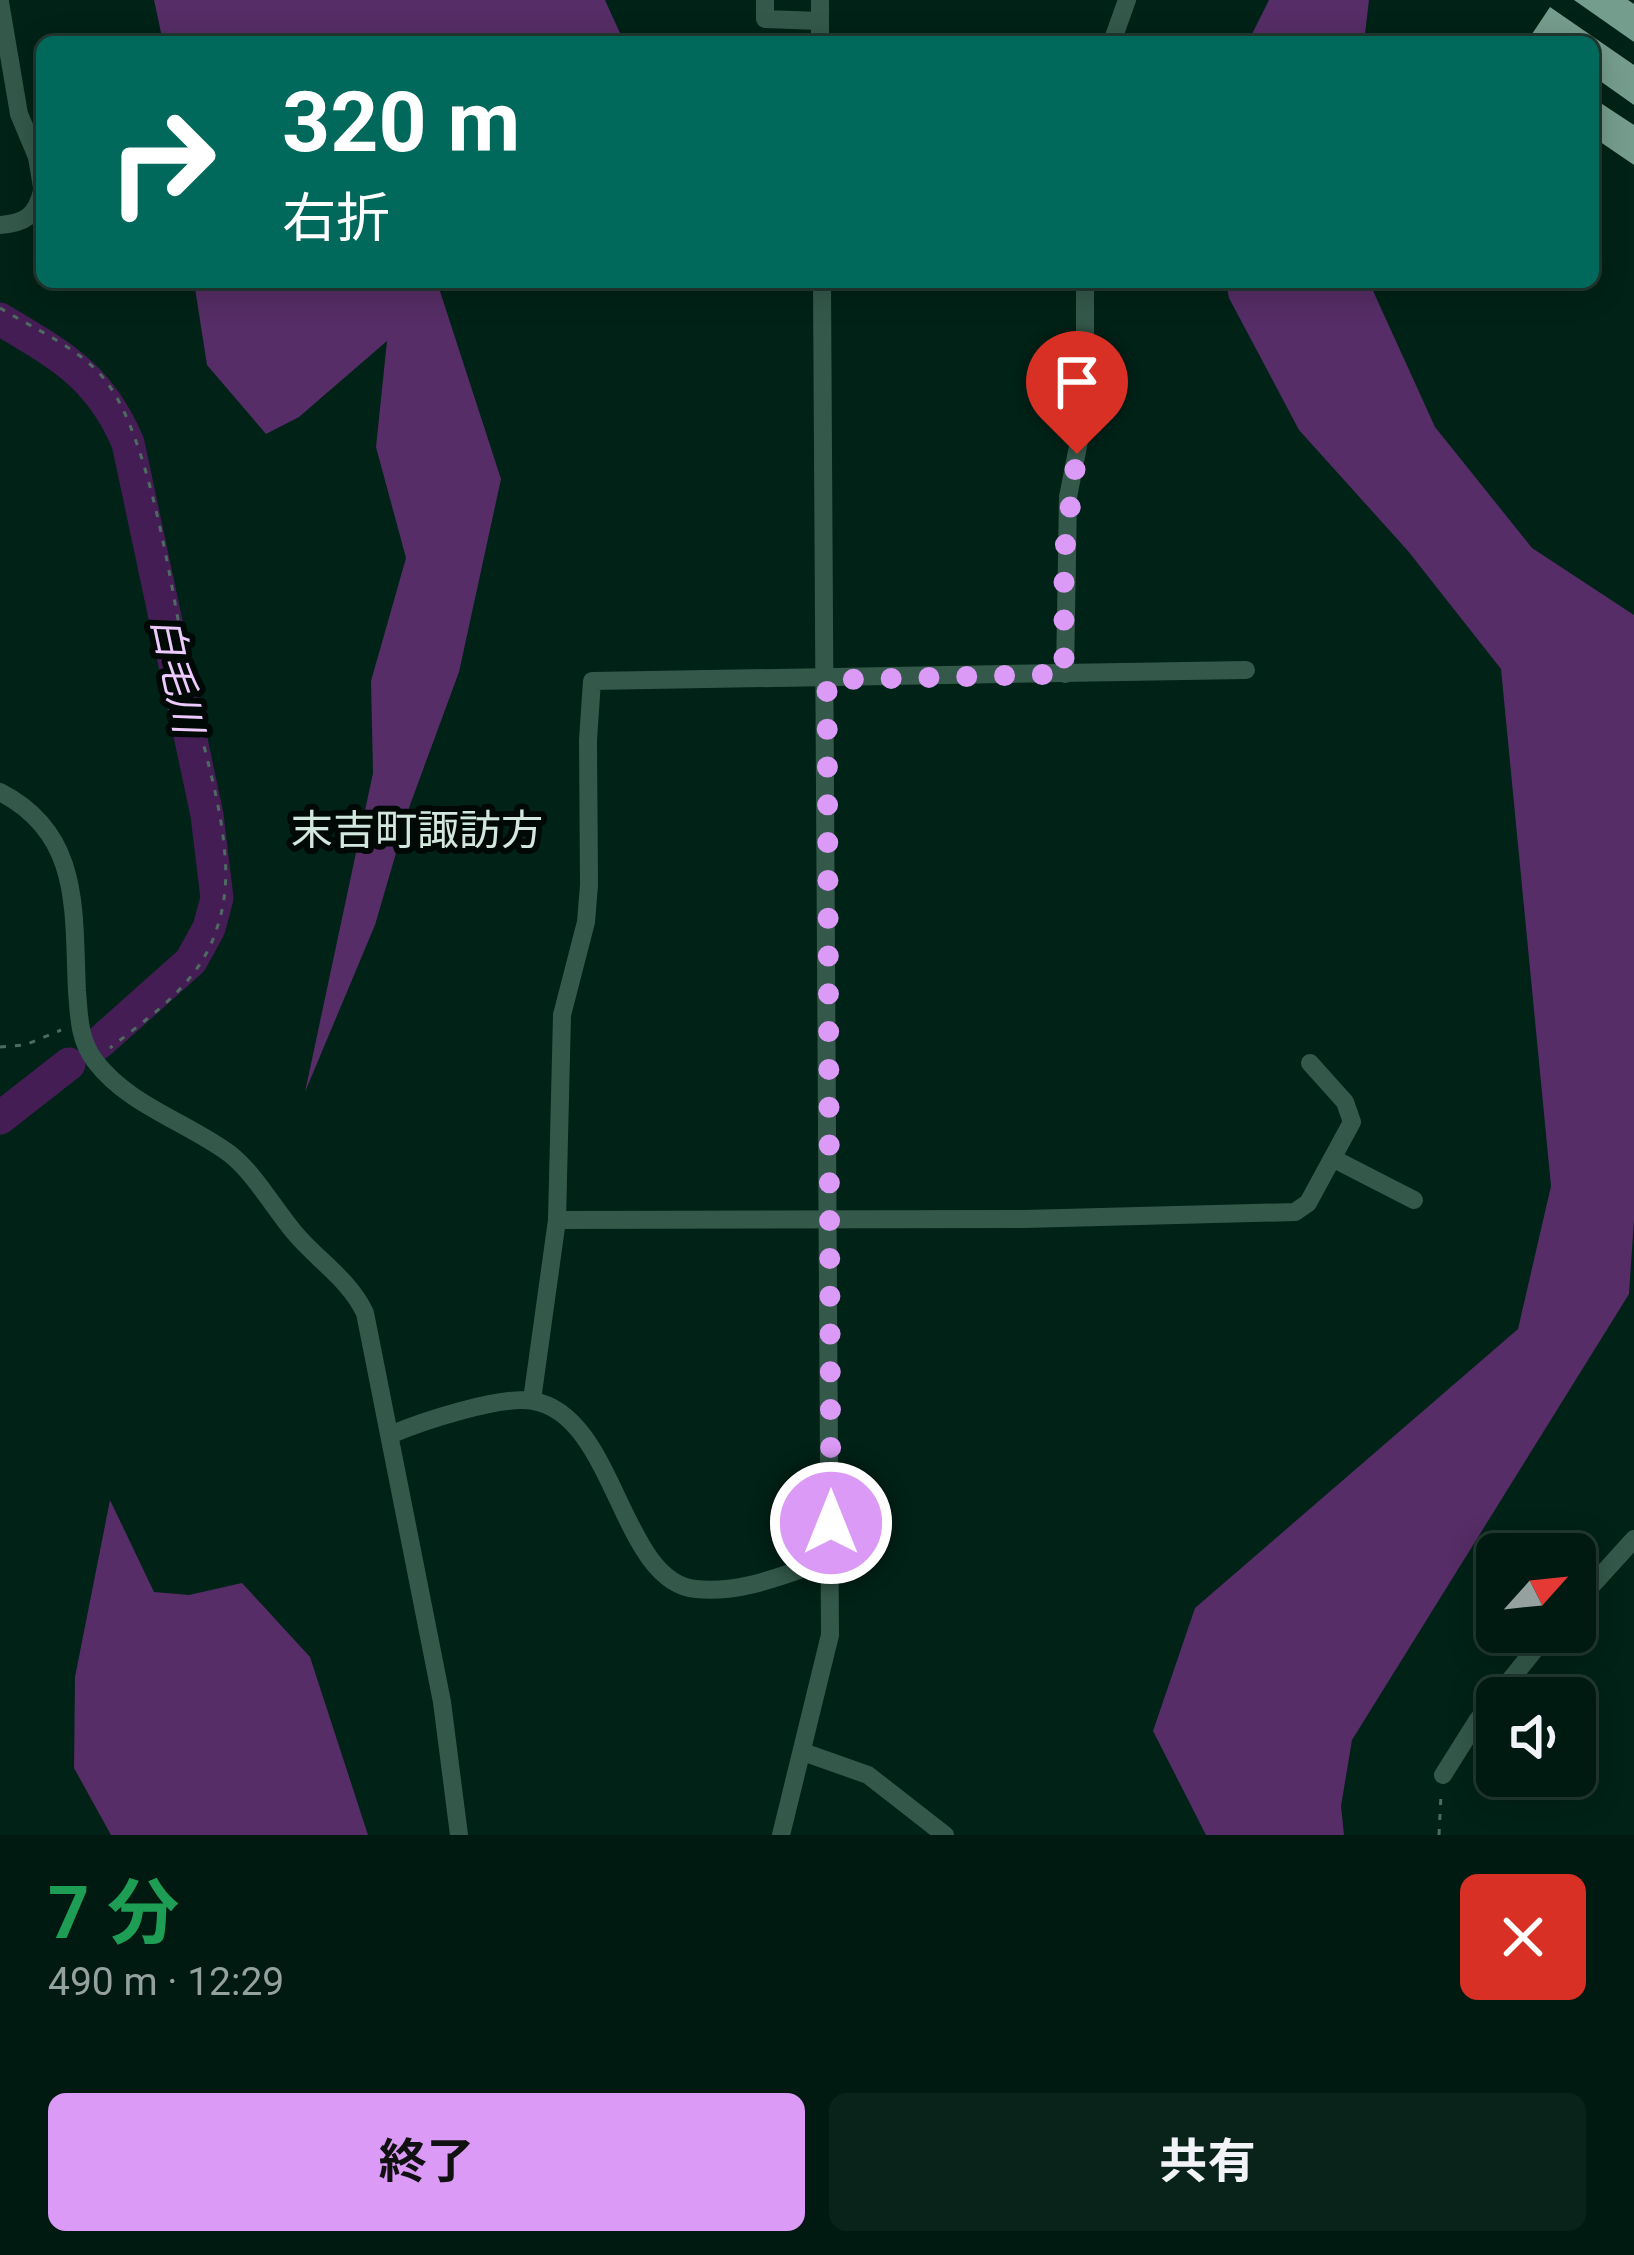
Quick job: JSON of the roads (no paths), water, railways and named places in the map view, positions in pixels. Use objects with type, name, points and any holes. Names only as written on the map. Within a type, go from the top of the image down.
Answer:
[{"type":"street","points":[[765,0],[765,19],[820,21]]},
{"type":"street","points":[[820,0],[820,36]]},
{"type":"street","points":[[1114,36],[1127,0]]},
{"type":"street","points":[[0,2],[19,114],[36,155]]},
{"type":"street","points":[[0,225],[26,221],[36,210]]},
{"type":"street","points":[[781,1835],[830,1635],[823,288]]},
{"type":"street","points":[[1064,674],[1068,497],[1085,411],[1085,288]]},
{"type":"street","points":[[532,1400],[557,1220],[562,1015],[586,922],[590,885],[592,681],[1246,670]]},
{"type":"street","points":[[0,792],[42,821],[58,844],[73,912],[79,1023],[94,1060],[121,1088],[234,1157],[294,1233],[354,1290],[365,1313],[442,1702],[459,1835]]},
{"type":"street","points":[[557,1220],[829,1221],[1294,1212],[1308,1203],[1352,1122],[1345,1102],[1310,1063]]},
{"type":"street","points":[[1334,1159],[1414,1200]]},
{"type":"street","points":[[390,1435],[437,1415],[532,1400],[556,1412],[588,1443],[651,1558],[669,1579],[694,1590],[758,1583],[831,1559]]},
{"type":"street","points":[[1596,1581],[1634,1539]]},
{"type":"street","points":[[1443,1775],[1477,1721],[1532,1653]]},
{"type":"street","points":[[803,1752],[868,1774],[945,1835]]},
{"type":"waterway","name":"白毛川","points":[[0,319],[76,369],[104,400],[128,443],[207,815],[217,898],[209,928],[191,961],[99,1043]]},
{"type":"waterway","name":"白毛川","points":[[0,1118],[69,1064]]},
{"type":"district","name":"末吉町諏訪方","points":[[417,830]]}]
